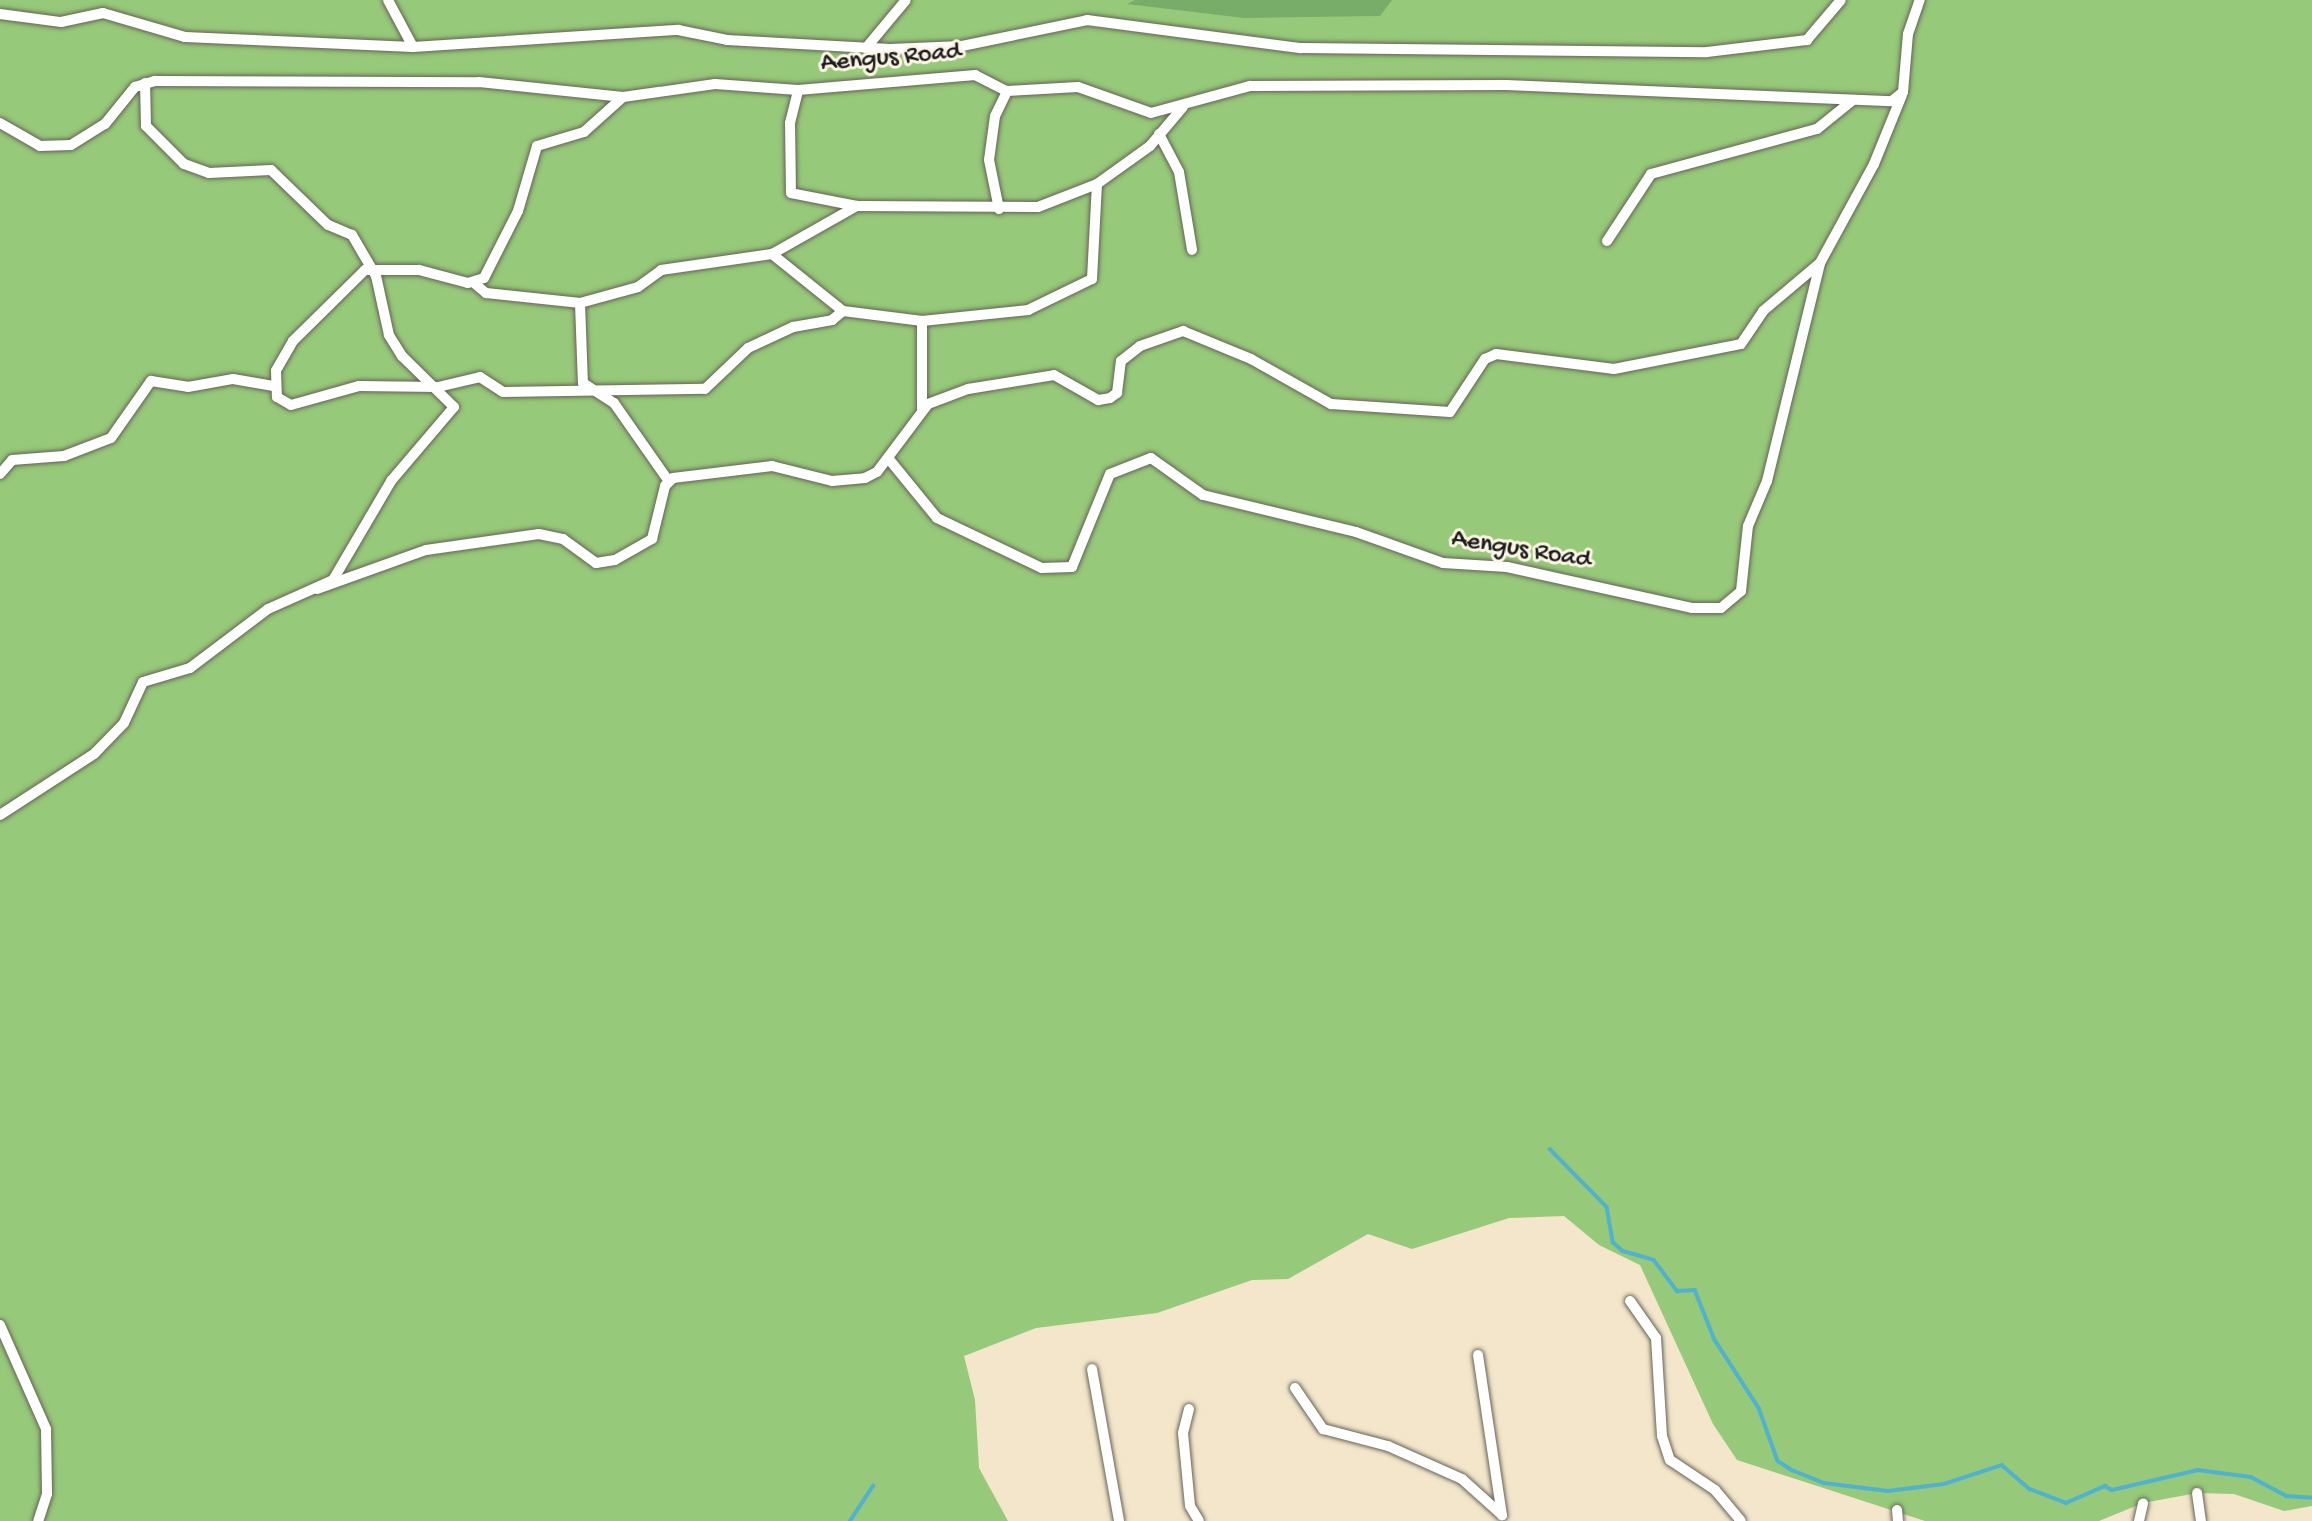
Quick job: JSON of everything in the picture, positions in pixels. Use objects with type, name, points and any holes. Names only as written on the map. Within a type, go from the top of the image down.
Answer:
[{"type":"street","points":[[388,0],[413,47]]},
{"type":"street","points":[[866,48],[906,0]]},
{"type":"street","points":[[0,15],[61,23],[103,13],[197,38],[413,47],[678,30],[727,40],[866,48],[962,46],[1087,20],[1301,48],[1707,52],[1807,40],[1841,0]]},
{"type":"street","name":"Aengus Road","points":[[888,458],[937,518],[1042,568],[1072,567],[1111,474],[1151,457],[1203,495],[1356,532],[1443,563],[1507,567],[1692,608],[1721,608],[1741,591],[1748,526],[1766,481],[1820,263],[1874,164],[1903,92],[1908,34],[1920,0]]},
{"type":"street","name":"Aengus Road","points":[[145,83],[479,82],[622,97],[715,84],[798,89],[975,75],[1007,91]]},
{"type":"street","points":[[0,123],[40,146],[71,145],[105,124],[145,83]]},
{"type":"street","points":[[145,83],[146,126],[184,164],[199,172],[280,176],[328,225],[352,235],[372,269],[389,335],[417,374],[438,387],[453,402],[452,412],[391,481],[339,573],[317,589]]},
{"type":"street","points":[[999,209],[989,160],[995,116],[1007,91],[1061,85],[1151,113],[1183,107],[1250,86],[1400,84],[1892,101],[1903,92]]},
{"type":"street","points":[[798,89],[790,123],[791,193],[857,206],[999,209],[1038,207],[1097,184],[1159,134],[1183,107]]},
{"type":"street","points":[[474,283],[491,267],[518,211],[537,146],[584,132],[622,97]]},
{"type":"street","points":[[1607,241],[1651,174],[1817,129],[1853,100]]},
{"type":"street","points":[[1159,134],[1179,172],[1192,250]]},
{"type":"street","points":[[772,254],[843,311],[922,321],[1028,310],[1090,281],[1099,248],[1097,184]]},
{"type":"street","points":[[273,386],[293,341],[372,269],[419,270],[474,283],[486,293],[580,303],[638,287],[661,270],[772,254],[857,206]]},
{"type":"street","points":[[668,480],[772,466],[854,480],[877,472],[922,409],[968,389],[1042,376],[1110,398],[1117,393],[1121,361],[1140,346],[1183,331],[1251,359],[1331,404],[1450,412],[1485,359],[1496,354],[1614,369],[1741,344],[1763,311],[1820,263]]},
{"type":"street","points":[[0,815],[104,745],[124,723],[142,682],[190,668],[268,609],[426,550],[539,534],[563,538],[596,563],[615,560],[652,539],[668,480],[614,402],[597,393],[581,376],[580,303]]},
{"type":"street","points":[[0,474],[12,460],[64,456],[111,438],[151,381],[188,387],[233,379],[273,386],[290,405],[359,386],[438,387],[480,377],[503,392],[597,393],[705,389],[748,348],[793,327],[832,320],[843,311]]},
{"type":"street","points":[[922,321],[922,409]]},
{"type":"street","points":[[1630,1301],[1656,1338],[1662,1436],[1670,1460],[1714,1490],[1741,1521]]},
{"type":"street","points":[[0,1325],[46,1429],[47,1494],[38,1521]]},
{"type":"street","points":[[1478,1355],[1503,1518]]},
{"type":"street","points":[[1091,1369],[1119,1521]]},
{"type":"street","points":[[1295,1388],[1323,1429],[1388,1446],[1462,1479],[1503,1518]]},
{"type":"street","points":[[1189,1409],[1183,1433],[1190,1506],[1199,1521]]},
{"type":"street","points":[[2197,1493],[2201,1521]]},
{"type":"street","points":[[2139,1521],[2143,1503]]},
{"type":"green space","points":[[0,0],[2312,0],[2312,1506],[2284,1511],[2234,1494],[2197,1493],[2143,1503],[2099,1521],[1925,1521],[1737,1460],[1713,1424],[1640,1265],[1599,1245],[1564,1216],[1509,1218],[1412,1249],[1368,1234],[1288,1279],[1252,1280],[1157,1313],[1036,1328],[964,1356],[975,1400],[979,1468],[1008,1521],[0,1521]]},
{"type":"green space","points":[[1135,0],[1392,0],[1380,16],[1244,18],[1127,4]]},
{"type":"waterway","points":[[1550,1149],[1607,1207],[1613,1242],[1623,1251],[1654,1260],[1677,1291],[1695,1290],[1715,1340],[1759,1408],[1778,1461],[1792,1470],[1824,1483],[1888,1491],[1944,1484],[2002,1465],[2030,1489],[2066,1503],[2105,1486],[2112,1490],[2198,1470],[2251,1477],[2286,1496],[2312,1498]]},
{"type":"waterway","points":[[850,1521],[873,1486]]}]
